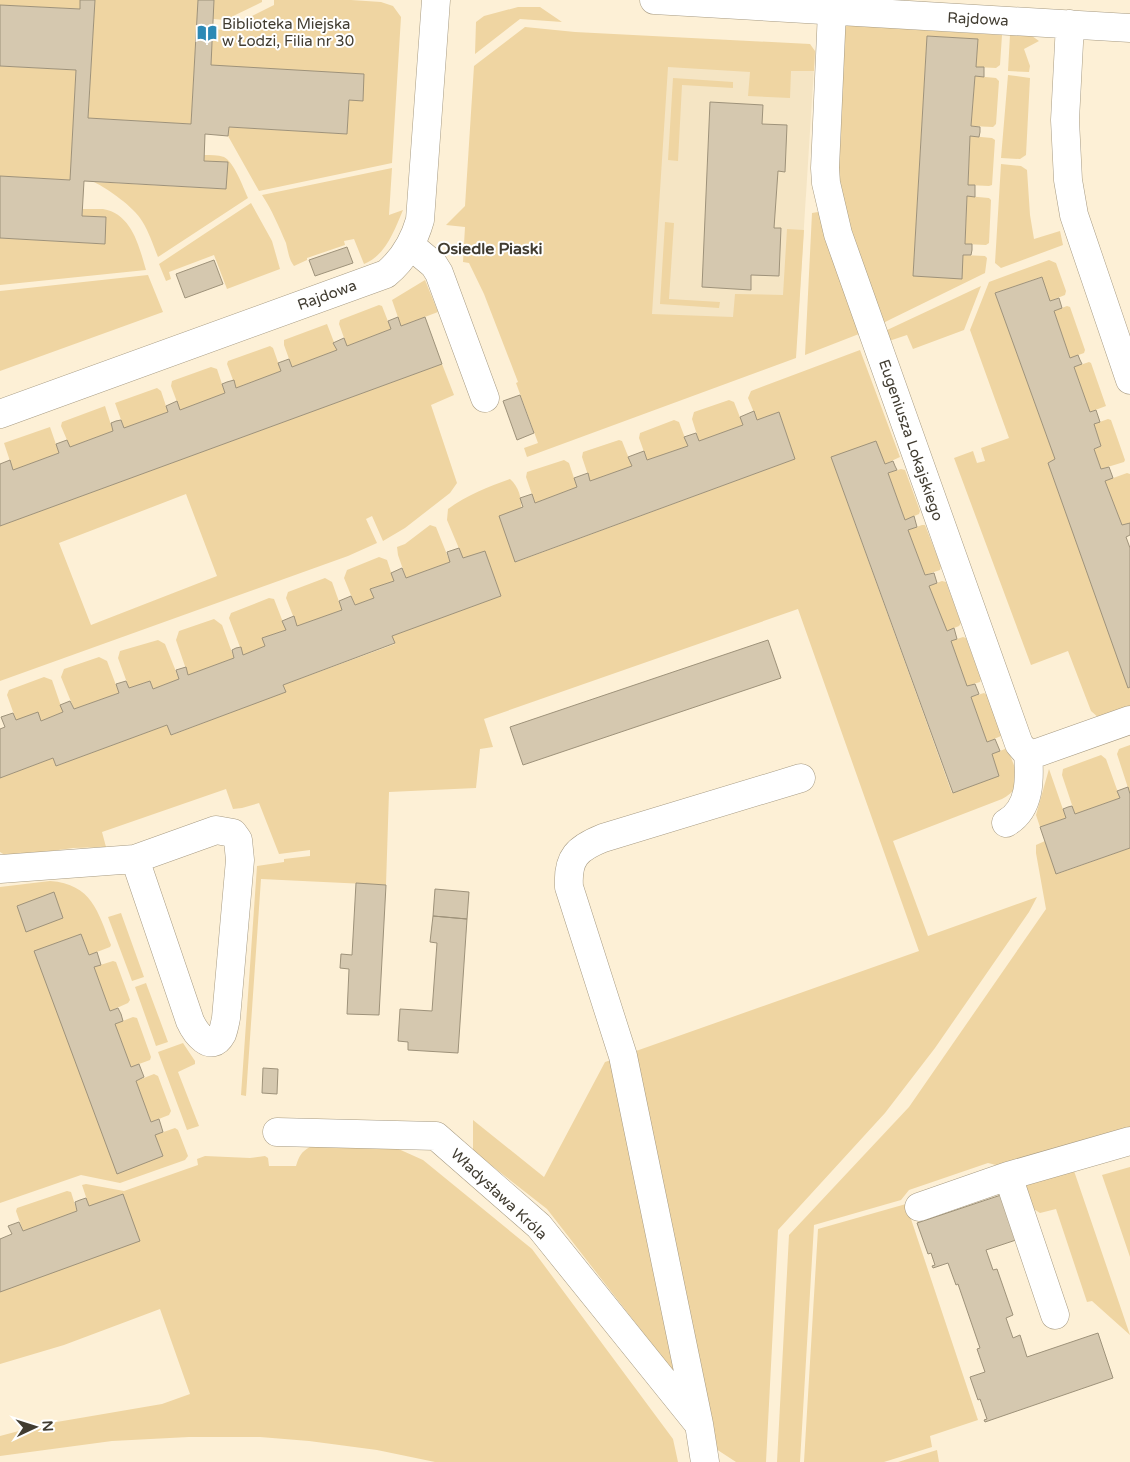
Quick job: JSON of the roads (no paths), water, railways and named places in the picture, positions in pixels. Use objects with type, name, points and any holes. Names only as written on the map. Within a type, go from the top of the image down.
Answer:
[{"type":"street","name":"Rajdowa","points":[[0,414],[386,274],[394,267],[410,245],[420,220],[436,0]]},
{"type":"street","name":"Rajdowa","points":[[654,0],[828,7],[906,7],[1070,24],[1130,28]]},
{"type":"street","name":"Eugeniusza Lokajskiego","points":[[828,7],[825,168],[826,183],[838,234],[1019,744],[1028,753]]},
{"type":"street","points":[[1070,24],[1064,120],[1068,180],[1074,215],[1130,380]]},
{"type":"street","points":[[410,245],[434,265],[439,272],[485,398]]},
{"type":"street","points":[[1006,822],[1016,816],[1026,800],[1029,781],[1028,753],[1034,754],[1046,751],[1130,720]]},
{"type":"street","name":"Władysława Króla","points":[[705,1462],[623,1056],[569,887],[570,867],[575,855],[585,845],[603,838],[801,778]]},
{"type":"street","points":[[0,869],[135,859],[216,830],[234,833],[238,840],[240,860],[226,1018],[222,1033],[217,1040],[211,1042],[202,1040],[196,1034],[190,1021],[135,859]]},
{"type":"street","name":"Władysława Króla","points":[[277,1132],[436,1136],[539,1226],[698,1424]]},
{"type":"street","points":[[919,1207],[1008,1176],[1130,1141]]},
{"type":"street","points":[[1008,1176],[1055,1315]]},
{"type":"place","name":"Biblioteka Miejska w Łodzi, Filia nr 30","points":[[207,33]]},
{"type":"district","name":"Osiedle Piaski","points":[[490,248]]}]
